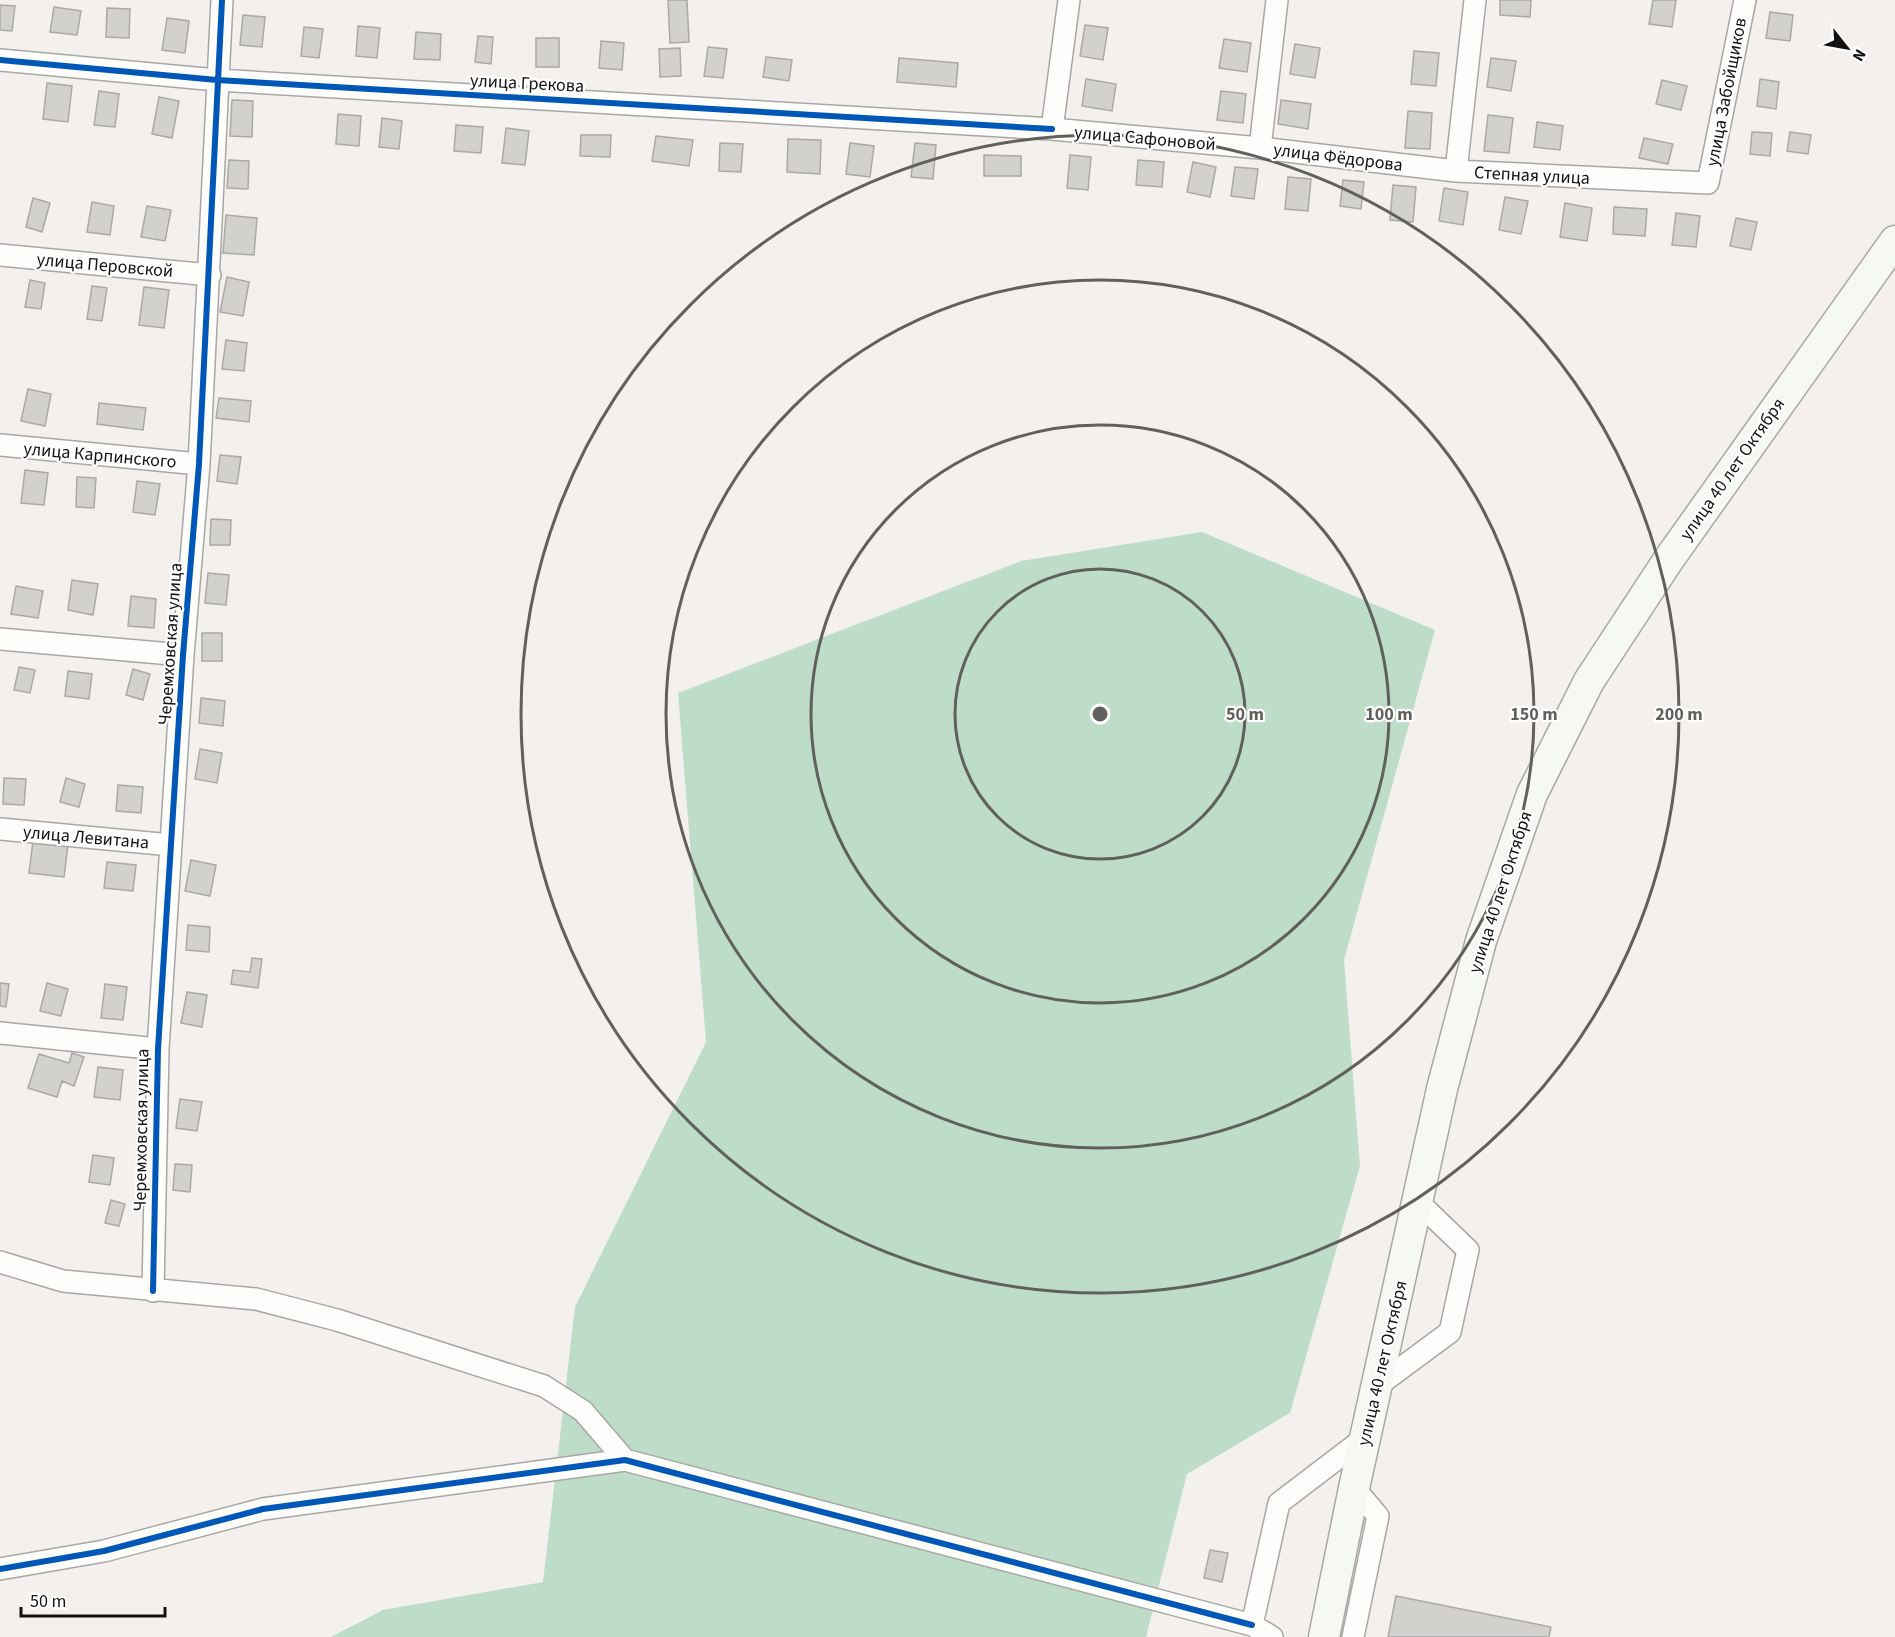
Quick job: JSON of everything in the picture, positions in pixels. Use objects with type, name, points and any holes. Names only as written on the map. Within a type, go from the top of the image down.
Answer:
[{"type":"main road","name":"улица 40 лет Октября","points":[[1324,1637],[1354,1488],[1442,1089],[1481,941],[1532,794],[1589,681],[1669,559],[1895,241]]},
{"type":"street","name":"Черемховская улица","points":[[153,1291],[158,1048],[183,655],[199,464],[222,0]]},
{"type":"street","name":"улица Сафоновой","points":[[1069,0],[1052,129],[1260,148]]},
{"type":"street","name":"улица Фёдорова","points":[[1277,0],[1260,148],[1456,171]]},
{"type":"street","name":"Степная улица","points":[[1475,0],[1456,171],[1708,183]]},
{"type":"street","name":"улица Забойщиков","points":[[1708,183],[1744,0]]},
{"type":"street","name":"улица Грекова","points":[[0,60],[217,80],[1052,129]]},
{"type":"street","name":"улица Перовской","points":[[0,255],[210,274]]},
{"type":"street","name":"улица Карпинского","points":[[0,445],[199,464]]},
{"type":"street","points":[[0,639],[183,655]]},
{"type":"street","name":"улица Левитана","points":[[0,829],[171,845]]},
{"type":"street","points":[[0,1034],[158,1048]]},
{"type":"street","points":[[1377,1386],[1450,1332],[1457,1301],[1468,1250],[1418,1202]]},
{"type":"street","points":[[0,1262],[63,1281],[256,1299],[338,1320],[544,1386],[583,1411],[625,1460]]},
{"type":"street","points":[[1252,1625],[1279,1503],[1366,1436]]},
{"type":"street","points":[[0,1569],[104,1551],[263,1509],[625,1460],[1252,1625],[1272,1637]]},
{"type":"street","points":[[1353,1637],[1378,1516],[1354,1488]]},
{"type":"green space","points":[[1202,532],[1435,630],[1344,960],[1360,1166],[1290,1413],[1187,1474],[1146,1637],[331,1637],[383,1610],[543,1582],[575,1307],[706,1042],[678,693],[1021,561]]},
{"type":"building","points":[[668,0],[687,0],[689,42],[670,43]]},
{"type":"building","points":[[1500,0],[1531,0],[1530,17],[1500,15]]},
{"type":"building","points":[[1653,0],[1676,0],[1672,27],[1649,24]]},
{"type":"building","points":[[0,5],[15,6],[12,31],[0,30]]},
{"type":"building","points":[[54,7],[81,11],[77,35],[50,32]]},
{"type":"building","points":[[107,8],[130,9],[129,38],[106,37]]},
{"type":"building","points":[[1770,12],[1793,15],[1790,41],[1766,38]]},
{"type":"building","points":[[243,15],[265,17],[262,47],[240,45]]},
{"type":"building","points":[[167,18],[189,21],[185,53],[162,50]]},
{"type":"building","points":[[1085,25],[1108,28],[1103,60],[1080,56]]},
{"type":"building","points":[[358,26],[380,28],[377,58],[356,56]]},
{"type":"building","points":[[304,27],[323,29],[319,58],[301,56]]},
{"type":"building","points":[[416,32],[441,34],[440,60],[414,59]]},
{"type":"building","points":[[478,36],[493,37],[491,64],[475,62]]},
{"type":"building","points":[[536,38],[559,38],[559,67],[536,67]]},
{"type":"building","points":[[1224,39],[1251,43],[1247,72],[1219,68]]},
{"type":"building","points":[[601,41],[624,43],[622,70],[599,68]]},
{"type":"building","points":[[1295,44],[1320,48],[1315,78],[1290,74]]},
{"type":"building","points":[[708,47],[727,49],[723,78],[704,76]]},
{"type":"building","points":[[680,48],[681,76],[660,77],[659,49]]},
{"type":"building","points":[[1414,51],[1439,53],[1436,86],[1411,84]]},
{"type":"building","points":[[766,57],[792,60],[789,81],[763,77]]},
{"type":"building","points":[[899,58],[958,63],[956,87],[897,82]]},
{"type":"building","points":[[1491,58],[1516,61],[1511,91],[1487,87]]},
{"type":"building","points":[[1086,79],[1116,84],[1112,111],[1082,106]]},
{"type":"building","points":[[1760,79],[1779,82],[1776,109],[1757,106]]},
{"type":"building","points":[[1662,80],[1687,86],[1681,110],[1656,104]]},
{"type":"building","points":[[47,83],[72,86],[68,122],[43,119]]},
{"type":"building","points":[[99,91],[119,94],[115,127],[94,125]]},
{"type":"building","points":[[1221,91],[1246,94],[1243,123],[1217,120]]},
{"type":"building","points":[[159,97],[179,101],[172,138],[152,134]]},
{"type":"building","points":[[232,100],[253,101],[252,137],[230,136]]},
{"type":"building","points":[[1281,100],[1311,104],[1308,129],[1278,124]]},
{"type":"building","points":[[1408,111],[1432,113],[1430,149],[1405,148]]},
{"type":"building","points":[[338,114],[361,116],[359,146],[336,144]]},
{"type":"building","points":[[1488,115],[1513,118],[1509,153],[1484,151]]},
{"type":"building","points":[[382,118],[402,121],[399,149],[379,147]]},
{"type":"building","points":[[1537,122],[1563,126],[1560,150],[1534,147]]},
{"type":"building","points":[[456,125],[483,127],[481,153],[454,151]]},
{"type":"building","points":[[506,128],[529,131],[525,165],[502,163]]},
{"type":"building","points":[[1752,132],[1772,133],[1770,156],[1750,154]]},
{"type":"building","points":[[1790,132],[1811,135],[1808,154],[1787,151]]},
{"type":"building","points":[[581,135],[611,135],[610,157],[580,156]]},
{"type":"building","points":[[656,136],[693,140],[689,166],[652,161]]},
{"type":"building","points":[[1644,138],[1673,144],[1668,164],[1639,158]]},
{"type":"building","points":[[788,139],[821,140],[820,174],[787,172]]},
{"type":"building","points":[[720,143],[743,144],[741,172],[719,171]]},
{"type":"building","points":[[850,143],[874,146],[870,177],[846,174]]},
{"type":"building","points":[[915,143],[936,145],[933,179],[911,177]]},
{"type":"building","points":[[984,155],[1021,156],[1021,176],[984,176]]},
{"type":"building","points":[[1070,155],[1091,157],[1088,190],[1067,188]]},
{"type":"building","points":[[229,160],[249,161],[248,189],[227,188]]},
{"type":"building","points":[[1138,160],[1164,162],[1162,187],[1136,185]]},
{"type":"building","points":[[1193,162],[1216,167],[1210,197],[1187,192]]},
{"type":"building","points":[[1235,167],[1258,169],[1254,199],[1231,196]]},
{"type":"building","points":[[1288,177],[1311,179],[1308,211],[1285,209]]},
{"type":"building","points":[[1343,180],[1364,182],[1361,209],[1340,206]]},
{"type":"building","points":[[1393,185],[1416,187],[1413,222],[1390,220]]},
{"type":"building","points":[[1444,188],[1468,192],[1463,225],[1439,221]]},
{"type":"building","points":[[1505,197],[1528,201],[1521,234],[1499,230]]},
{"type":"building","points":[[33,198],[50,203],[42,232],[26,227]]},
{"type":"building","points":[[92,202],[114,206],[110,235],[87,232]]},
{"type":"building","points":[[1565,203],[1592,208],[1587,241],[1560,237]]},
{"type":"building","points":[[147,206],[171,210],[165,241],[141,237]]},
{"type":"building","points":[[1614,207],[1647,209],[1645,236],[1613,234]]},
{"type":"building","points":[[1676,213],[1700,216],[1696,247],[1672,245]]},
{"type":"building","points":[[226,215],[257,218],[254,255],[223,253]]},
{"type":"building","points":[[1736,218],[1757,222],[1751,250],[1730,246]]},
{"type":"building","points":[[227,277],[249,282],[243,316],[220,312]]},
{"type":"building","points":[[30,280],[45,283],[41,309],[25,307]]},
{"type":"building","points":[[92,286],[107,288],[102,321],[87,319]]},
{"type":"building","points":[[144,287],[169,290],[164,328],[139,325]]},
{"type":"building","points":[[226,340],[247,343],[244,371],[222,369]]},
{"type":"building","points":[[28,389],[51,394],[45,426],[21,421]]},
{"type":"building","points":[[219,398],[251,401],[249,422],[216,418]]},
{"type":"building","points":[[99,403],[146,408],[143,430],[97,424]]},
{"type":"building","points":[[220,455],[241,457],[237,484],[217,481]]},
{"type":"building","points":[[25,470],[48,473],[44,505],[21,503]]},
{"type":"building","points":[[77,477],[96,478],[94,508],[76,507]]},
{"type":"building","points":[[137,481],[160,484],[155,515],[133,512]]},
{"type":"building","points":[[211,519],[231,520],[230,545],[210,545]]},
{"type":"building","points":[[208,573],[229,575],[226,605],[205,603]]},
{"type":"building","points":[[72,580],[98,584],[93,615],[68,610]]},
{"type":"building","points":[[16,586],[43,591],[38,618],[11,614]]},
{"type":"building","points":[[131,596],[156,599],[154,628],[128,626]]},
{"type":"building","points":[[202,633],[222,633],[222,661],[202,661]]},
{"type":"building","points":[[19,667],[35,670],[30,693],[14,690]]},
{"type":"building","points":[[133,669],[150,674],[143,700],[126,695]]},
{"type":"building","points":[[68,671],[92,674],[89,699],[65,696]]},
{"type":"building","points":[[201,698],[225,701],[223,726],[199,723]]},
{"type":"building","points":[[200,749],[222,753],[217,783],[195,779]]},
{"type":"building","points":[[4,778],[26,779],[24,805],[3,804]]},
{"type":"building","points":[[66,778],[85,784],[79,807],[60,802]]},
{"type":"building","points":[[118,785],[143,787],[141,813],[116,811]]},
{"type":"building","points":[[33,841],[68,845],[64,877],[29,873]]},
{"type":"building","points":[[191,860],[216,865],[210,896],[185,891]]},
{"type":"building","points":[[107,862],[136,865],[133,891],[104,888]]},
{"type":"building","points":[[188,925],[210,927],[209,952],[186,950]]},
{"type":"building","points":[[252,958],[262,959],[258,988],[231,984],[233,970],[250,972]]},
{"type":"building","points":[[0,983],[9,984],[6,1007],[0,1006]]},
{"type":"building","points":[[47,983],[68,989],[61,1016],[40,1011]]},
{"type":"building","points":[[105,984],[127,987],[123,1020],[101,1018]]},
{"type":"building","points":[[187,992],[207,995],[202,1027],[181,1023]]},
{"type":"building","points":[[72,1053],[84,1057],[74,1086],[62,1081],[57,1097],[28,1088],[39,1054],[69,1063]]},
{"type":"building","points":[[98,1067],[123,1070],[120,1100],[94,1097]]},
{"type":"building","points":[[180,1099],[202,1102],[197,1131],[176,1128]]},
{"type":"building","points":[[93,1155],[114,1158],[110,1185],[89,1182]]},
{"type":"building","points":[[175,1164],[192,1165],[190,1192],[173,1190]]},
{"type":"building","points":[[111,1200],[125,1204],[119,1226],[105,1223]]},
{"type":"building","points":[[1210,1550],[1228,1553],[1222,1582],[1204,1578]]},
{"type":"building","points":[[1396,1596],[1551,1627],[1549,1637],[1388,1637]]},
{"type":"cycle path","points":[[153,1291],[158,1049],[183,655],[199,464],[222,0]]},
{"type":"cycle path","points":[[0,60],[217,80],[1052,129]]},
{"type":"cycle path","points":[[0,1569],[104,1551],[263,1509],[625,1460],[1252,1625]]}]
